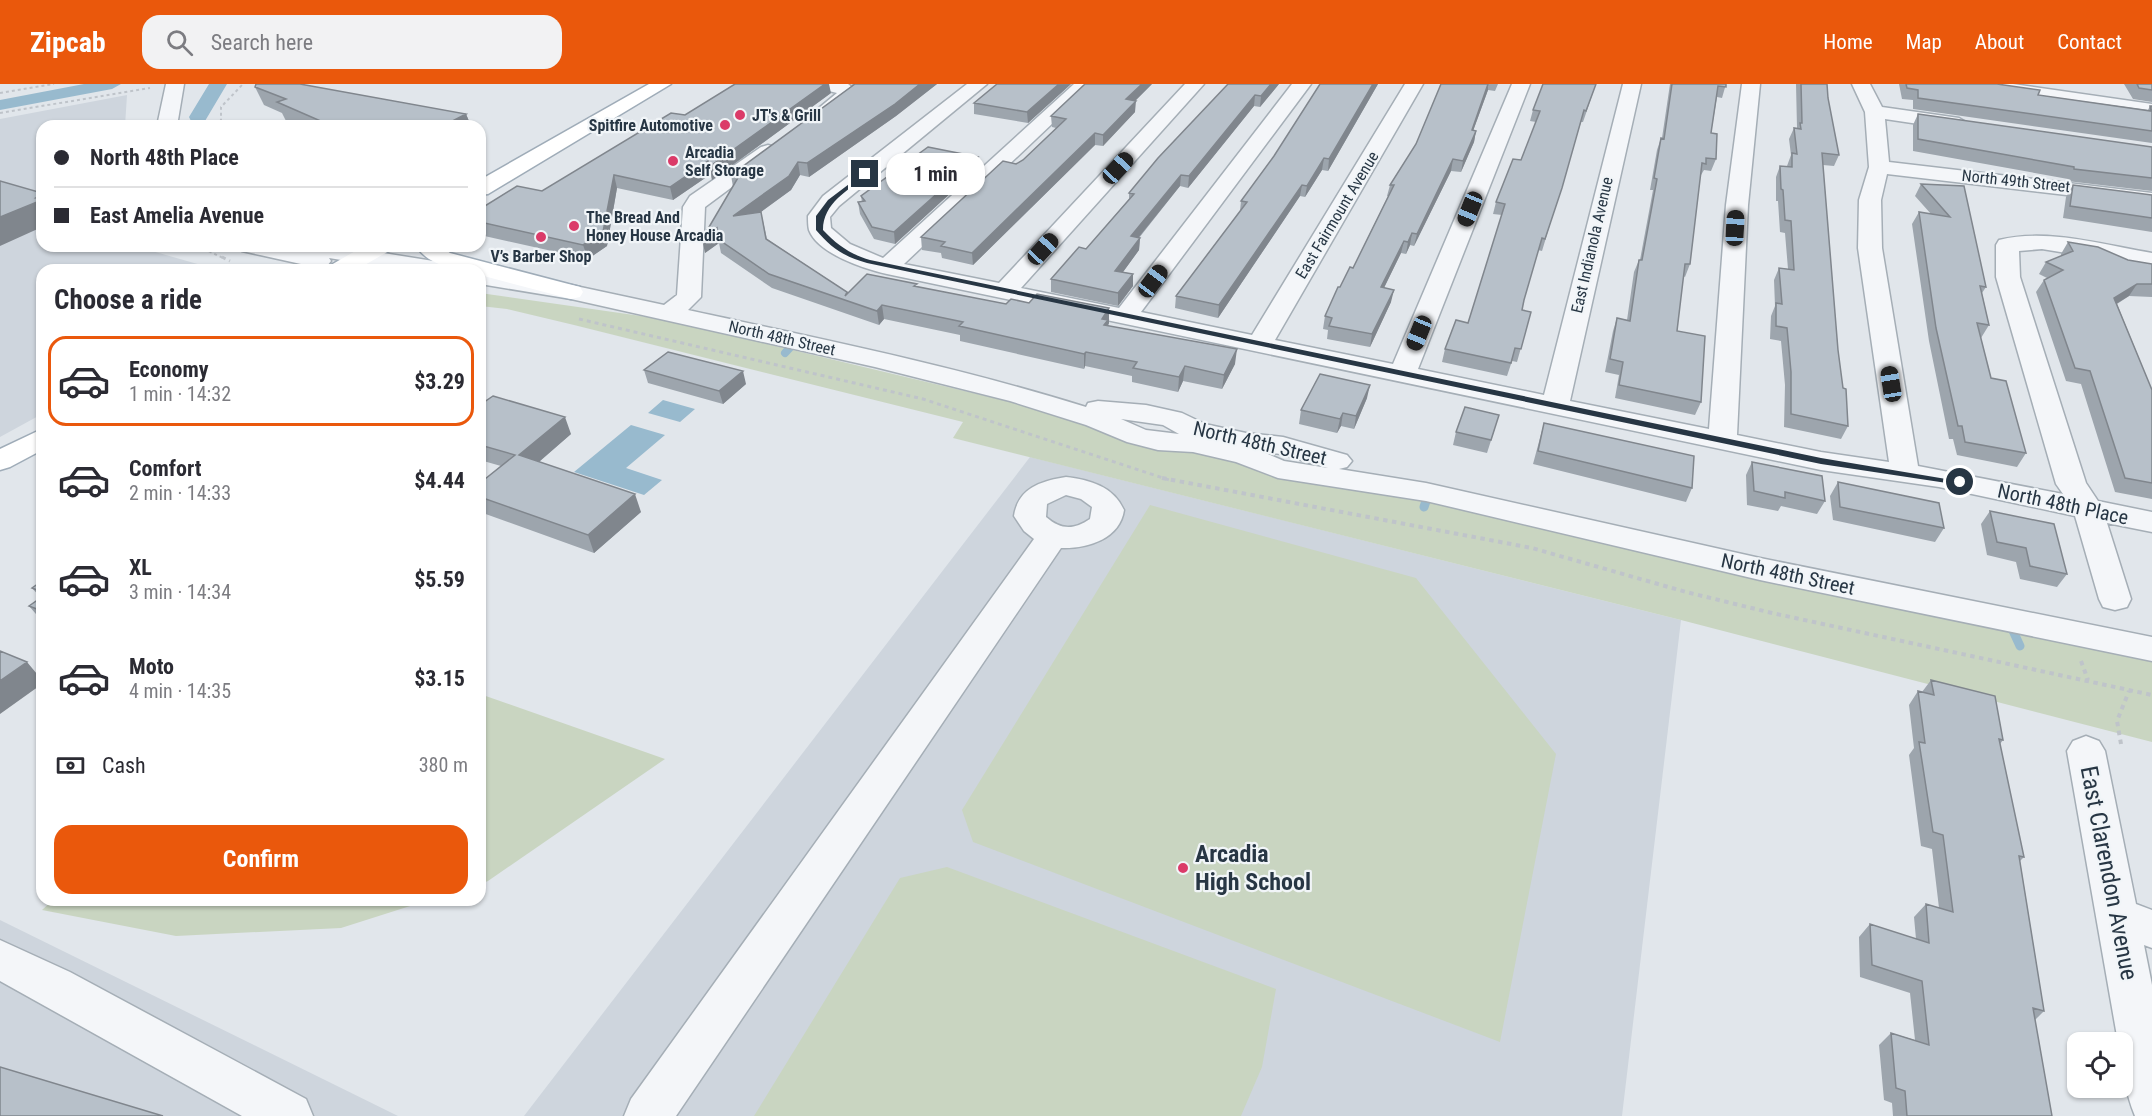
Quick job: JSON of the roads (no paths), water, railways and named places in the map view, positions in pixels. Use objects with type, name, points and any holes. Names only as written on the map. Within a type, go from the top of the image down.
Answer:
[{"type":"main road","points":[[486,186],[662,84]]},
{"type":"main road","points":[[350,264],[371,252]]},
{"type":"main road","points":[[434,252],[442,258],[465,264]]},
{"type":"main road","points":[[486,270],[571,292]]},
{"type":"main road","points":[[0,461],[36,441]]},
{"type":"street","points":[[167,120],[175,84]]},
{"type":"street","points":[[669,313],[689,297],[693,219],[698,201],[849,92],[840,87],[824,84]]},
{"type":"street","name":"North 48th Place","points":[[978,84],[831,201],[819,216],[820,230],[834,246],[852,257],[887,267],[1402,375],[1821,461],[1939,478],[2152,522]]},
{"type":"street","points":[[887,267],[1085,84]]},
{"type":"street","points":[[1005,291],[1195,84]]},
{"type":"street","points":[[1125,316],[1302,84]]},
{"type":"street","name":"East Fairmount Avenue","points":[[1259,345],[1414,84]]},
{"type":"street","points":[[1402,375],[1521,84]]},
{"type":"street","name":"East Indianola Avenue","points":[[1555,407],[1632,84]]},
{"type":"street","points":[[1722,441],[1737,205],[1751,84]]},
{"type":"street","points":[[1862,84],[1875,112],[1879,167],[1870,200],[1870,248],[1905,474]]},
{"type":"street","points":[[1975,84],[2152,110]]},
{"type":"street","points":[[2085,84],[2095,102]]},
{"type":"street","points":[[1875,112],[1979,127]]},
{"type":"street","name":"North 49th Street","points":[[1879,167],[2152,199]]},
{"type":"street","points":[[2115,599],[2088,509],[2071,484],[2008,277],[2007,245],[2042,242],[2152,260]]},
{"type":"street","points":[[238,252],[266,264]]},
{"type":"street","points":[[277,252],[332,264]]},
{"type":"street","points":[[324,252],[351,252]]},
{"type":"street","points":[[377,252],[423,264]]},
{"type":"street","name":"North 48th Street","points":[[486,278],[571,292],[876,359],[1020,396],[1158,441],[1193,443],[1246,456],[1278,469],[1426,492],[1760,569],[2152,649]]},
{"type":"street","name":"North 48th Street","points":[[486,291],[553,299],[613,302]]},
{"type":"street","points":[[648,1116],[1053,536]]},
{"type":"street","name":"East Clarendon Avenue","points":[[2086,751],[2134,922],[2152,1101]]},
{"type":"street","points":[[0,960],[54,986],[289,1116]]},
{"type":"water","points":[[663,400],[695,409],[680,422],[648,413]]},
{"type":"water","points":[[631,425],[665,435],[626,468],[662,480],[644,495],[574,472]]},
{"type":"waterway","points":[[0,105],[112,84]]},
{"type":"waterway","points":[[198,117],[218,84]]},
{"type":"waterway","points":[[785,353],[796,341]]},
{"type":"waterway","points":[[1424,507],[1429,492]]},
{"type":"waterway","points":[[2009,622],[2020,646]]},
{"type":"place","name":"JT's & Grill","points":[[740,115]]},
{"type":"place","name":"Spitfire Automotive","points":[[725,125]]},
{"type":"place","name":"Arcadia Self Storage","points":[[673,161]]},
{"type":"place","name":"The Bread And Honey House Arcadia","points":[[574,226]]},
{"type":"place","name":"V’s Barber Shop","points":[[541,237]]},
{"type":"place","name":"Arcadia High School","points":[[1183,868]]}]
